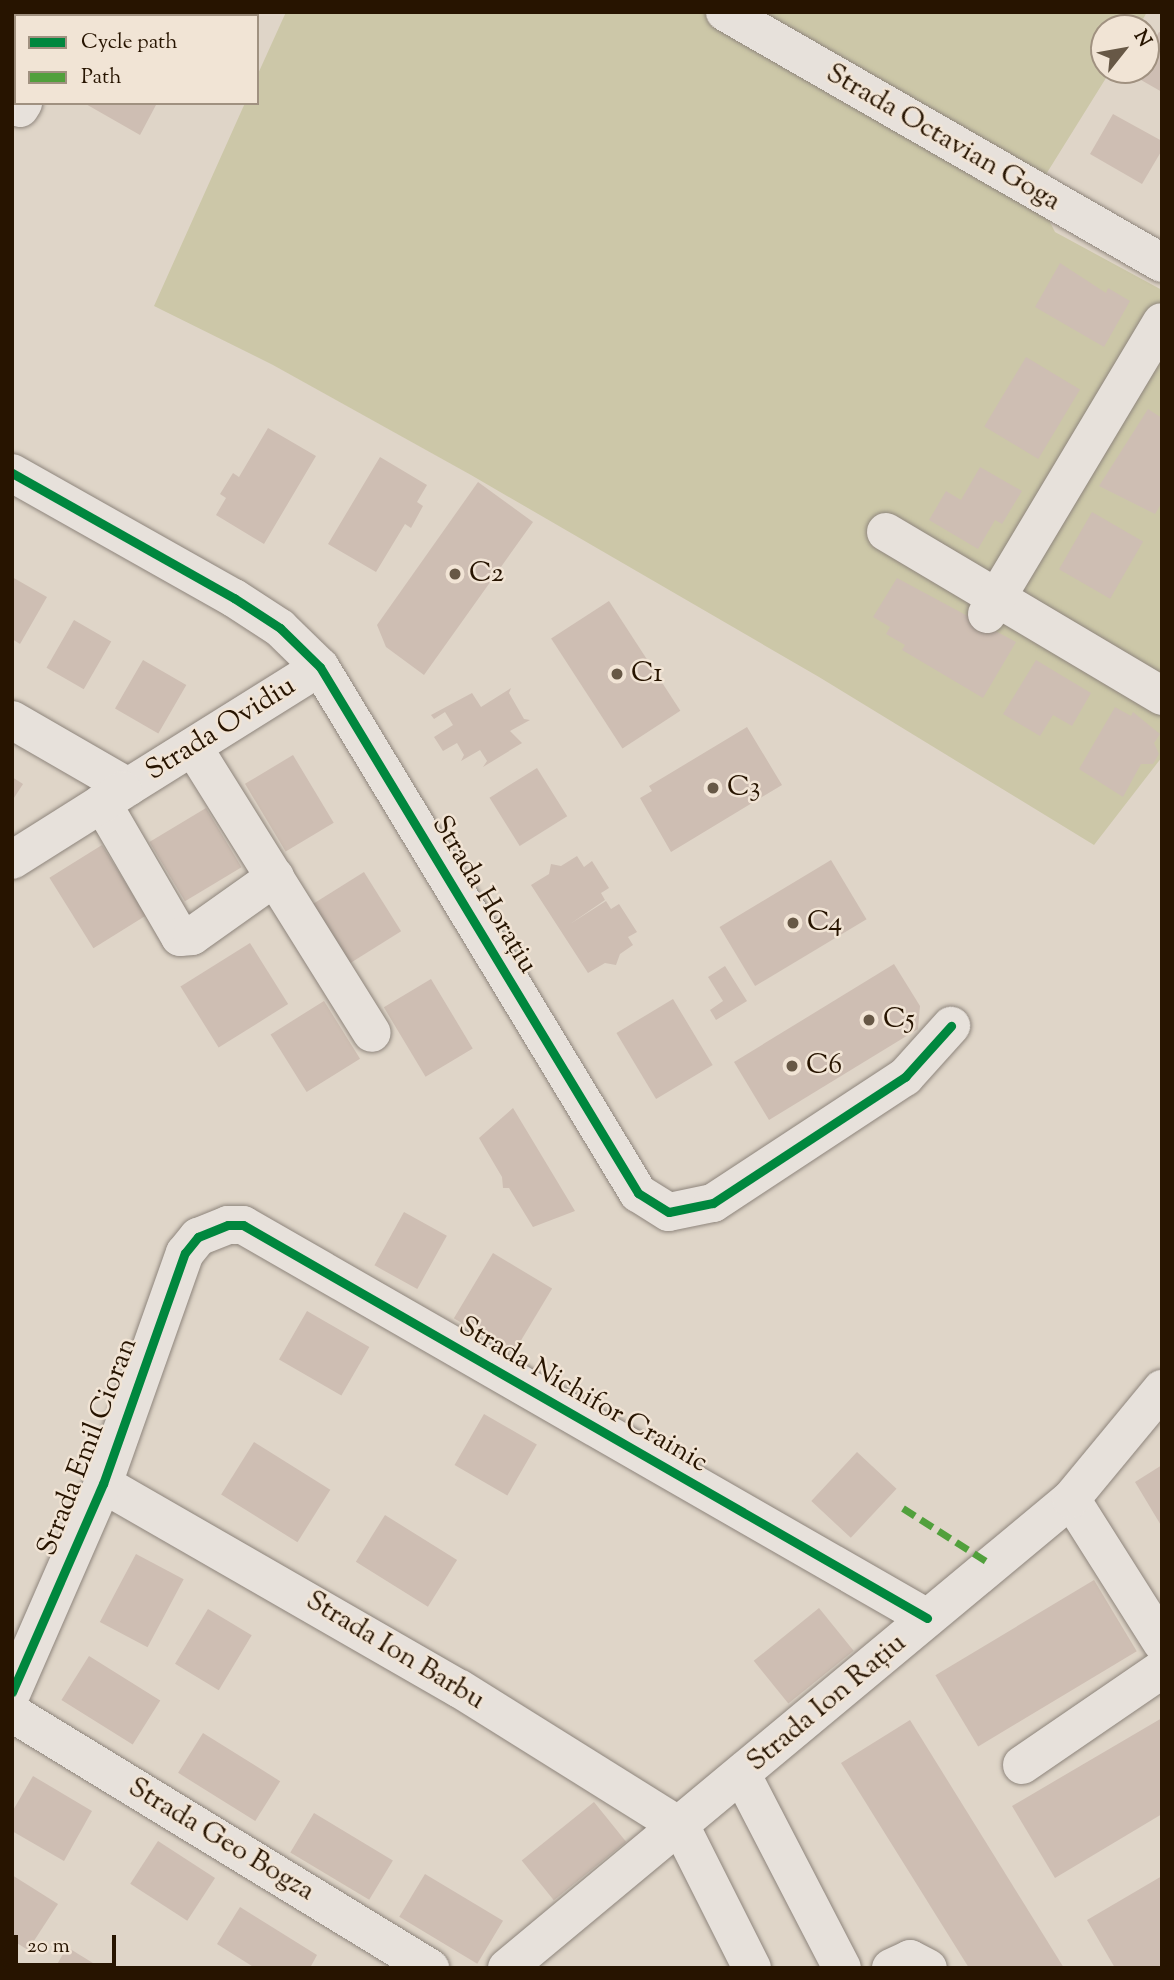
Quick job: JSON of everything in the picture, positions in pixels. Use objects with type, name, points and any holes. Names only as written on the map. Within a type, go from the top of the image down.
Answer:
[{"type":"street","name":"Strada Octavian Goga","points":[[725,12],[1157,284]]},
{"type":"street","points":[[992,606],[1036,532],[1123,404],[1157,284]]},
{"type":"street","name":"Strada Horațiu","points":[[12,473],[234,598],[280,628],[320,667],[638,1193],[669,1212],[713,1203],[905,1077],[951,1026]]},
{"type":"street","points":[[901,541],[992,606],[1138,690]]},
{"type":"street","name":"Strada Ovidiu","points":[[12,720],[115,795],[320,667]]},
{"type":"street","points":[[193,747],[372,1033]]},
{"type":"street","points":[[12,860],[115,795],[180,937],[192,936],[275,877]]},
{"type":"street","name":"Strada Nichifor Crainic","points":[[214,1227],[243,1225],[927,1618]]},
{"type":"street","name":"Strada Emil Cioran","points":[[12,1692],[103,1485],[185,1253],[198,1237],[214,1227]]},
{"type":"street","name":"Strada Ion Rațiu","points":[[507,1968],[681,1827],[1071,1499],[1162,1389]]},
{"type":"street","name":"Strada Ion Barbu","points":[[103,1485],[333,1614],[681,1827]]},
{"type":"street","points":[[1071,1499],[1162,1643]]},
{"type":"street","points":[[1022,1765],[1162,1669]]},
{"type":"street","name":"Strada Geo Bogza","points":[[12,1713],[430,1968]]},
{"type":"street","points":[[742,1775],[842,1968]]},
{"type":"street","points":[[681,1827],[752,1968]]},
{"type":"street","points":[[891,1968],[910,1959],[928,1968]]},
{"type":"shaded area","points":[[286,12],[1147,12],[1090,14],[1090,84],[1102,84],[1035,192],[1055,232],[1162,290],[1162,757],[1094,845],[819,677],[471,475],[273,365],[154,306],[244,105],[259,105],[259,72]]},
{"type":"building","points":[[1160,32],[1162,33],[1162,92],[1148,84],[1160,84]]},
{"type":"building","points":[[88,105],[156,105],[140,135]]},
{"type":"building","points":[[1113,114],[1162,141],[1162,150],[1142,184],[1090,154]]},
{"type":"building","points":[[1060,263],[1106,293],[1108,288],[1130,301],[1104,347],[1035,307]]},
{"type":"building","points":[[1026,357],[1080,389],[1038,459],[984,426]]},
{"type":"building","points":[[1148,409],[1162,418],[1162,502],[1155,514],[1099,486]]},
{"type":"building","points":[[268,428],[316,456],[264,544],[216,515],[226,498],[220,494],[233,473],[239,477]]},
{"type":"building","points":[[380,457],[427,485],[417,502],[423,506],[411,528],[405,524],[376,572],[328,544]]},
{"type":"building","points":[[980,467],[1022,491],[1002,524],[995,520],[978,549],[929,520],[946,491],[961,500]]},
{"type":"building","name":"C2","points":[[478,482],[533,522],[424,675],[386,647],[377,625]]},
{"type":"building","points":[[1092,512],[1143,542],[1110,599],[1059,569]]},
{"type":"building","points":[[12,577],[47,597],[20,644],[12,639]]},
{"type":"building","points":[[897,578],[1016,642],[983,698],[902,650],[905,645],[886,634],[890,627],[873,617]]},
{"type":"building","name":"C1","points":[[609,601],[680,711],[622,748],[551,639]]},
{"type":"building","points":[[74,620],[111,642],[84,689],[46,668]]},
{"type":"building","points":[[143,660],[186,685],[158,733],[115,708]]},
{"type":"building","points":[[1036,660],[1091,693],[1072,726],[1053,715],[1040,736],[1003,714]]},
{"type":"building","points":[[511,688],[509,693],[524,719],[530,720],[510,731],[522,743],[483,767],[487,761],[480,750],[461,761],[464,755],[457,743],[443,751],[434,737],[453,725],[445,712],[434,719],[431,715],[472,693],[481,707]]},
{"type":"building","points":[[1115,707],[1131,716],[1133,712],[1160,734],[1154,743],[1159,754],[1153,764],[1141,764],[1123,797],[1079,769]]},
{"type":"building","name":"C3","points":[[747,727],[782,785],[671,852],[640,798],[652,791],[649,786]]},
{"type":"building","points":[[293,755],[334,823],[286,852],[245,784]]},
{"type":"building","points":[[537,768],[567,816],[520,846],[490,798]]},
{"type":"building","points":[[12,777],[23,784],[12,801]]},
{"type":"building","points":[[206,808],[242,867],[185,901],[149,842]]},
{"type":"building","points":[[102,845],[146,915],[93,948],[49,878]]},
{"type":"building","points":[[577,856],[584,867],[592,861],[609,888],[601,893],[605,900],[570,924],[606,901],[611,909],[619,904],[637,932],[628,937],[633,945],[620,954],[616,965],[605,963],[588,973],[531,885],[549,874],[551,864],[561,866]]},
{"type":"building","name":"C4","points":[[831,860],[867,919],[755,986],[720,927]]},
{"type":"building","points":[[364,872],[401,931],[346,966],[309,906]]},
{"type":"building","points":[[250,943],[288,1004],[219,1048],[180,986]]},
{"type":"building","points":[[894,964],[920,1006],[918,1029],[769,1120],[734,1062]]},
{"type":"building","points":[[725,966],[747,1001],[716,1020],[710,1010],[723,1001],[708,977]]},
{"type":"building","points":[[431,979],[473,1048],[426,1077],[384,1007]]},
{"type":"building","points":[[673,999],[713,1065],[656,1099],[616,1033]]},
{"type":"building","points":[[324,1001],[360,1059],[307,1092],[271,1034]]},
{"type":"building","points":[[513,1108],[575,1211],[533,1227],[509,1188],[503,1188],[502,1177],[479,1138]]},
{"type":"building","points":[[404,1212],[447,1236],[417,1289],[374,1265]]},
{"type":"building","points":[[493,1253],[552,1289],[513,1354],[454,1318]]},
{"type":"building","points":[[307,1311],[369,1347],[341,1395],[279,1359]]},
{"type":"building","points":[[484,1414],[537,1444],[507,1496],[454,1465]]},
{"type":"building","points":[[254,1442],[330,1490],[297,1542],[221,1495]]},
{"type":"building","points":[[857,1452],[896,1489],[851,1538],[811,1501]]},
{"type":"building","points":[[1162,1465],[1162,1527],[1135,1482]]},
{"type":"building","points":[[385,1515],[457,1560],[428,1607],[356,1562]]},
{"type":"building","points":[[136,1554],[184,1579],[148,1647],[100,1622]]},
{"type":"building","points":[[1094,1580],[1137,1651],[978,1746],[935,1675]]},
{"type":"building","points":[[819,1608],[854,1651],[788,1704],[754,1661]]},
{"type":"building","points":[[208,1609],[252,1635],[219,1690],[175,1664]]},
{"type":"building","points":[[89,1656],[160,1701],[133,1745],[61,1700]]},
{"type":"building","points":[[1162,1718],[1162,1814],[1055,1878],[1012,1806]]},
{"type":"building","points":[[910,1720],[1064,1968],[969,1968],[841,1763]]},
{"type":"building","points":[[203,1733],[280,1781],[255,1821],[178,1773]]},
{"type":"building","points":[[33,1776],[92,1811],[64,1861],[12,1831],[12,1812]]},
{"type":"building","points":[[594,1802],[626,1842],[554,1900],[522,1861]]},
{"type":"building","points":[[314,1813],[393,1860],[369,1900],[290,1852]]},
{"type":"building","points":[[158,1841],[215,1878],[187,1921],[130,1884]]},
{"type":"building","points":[[425,1874],[503,1921],[477,1964],[399,1917]]},
{"type":"building","points":[[12,1875],[58,1904],[28,1950],[12,1940]]},
{"type":"building","points":[[1162,1876],[1162,1968],[1115,1968],[1087,1920]]},
{"type":"building","points":[[240,1907],[317,1955],[310,1968],[255,1968],[217,1944]]},
{"type":"building","points":[[67,1947],[101,1968],[55,1968]]},
{"type":"marked path","points":[[903,1508],[991,1564]]},
{"type":"cycle path","points":[[12,473],[234,598],[280,628],[320,667],[638,1193],[669,1212],[713,1203],[905,1077],[951,1026]]},
{"type":"cycle path","points":[[12,1692],[103,1484],[185,1253],[198,1237],[228,1225],[243,1225],[927,1618]]},
{"type":"place","name":"C2","points":[[455,574]]},
{"type":"place","name":"C1","points":[[617,674]]},
{"type":"place","name":"C3","points":[[713,788]]},
{"type":"place","name":"C4","points":[[793,923]]},
{"type":"place","name":"C5","points":[[869,1020]]},
{"type":"place","name":"C6","points":[[792,1066]]}]
